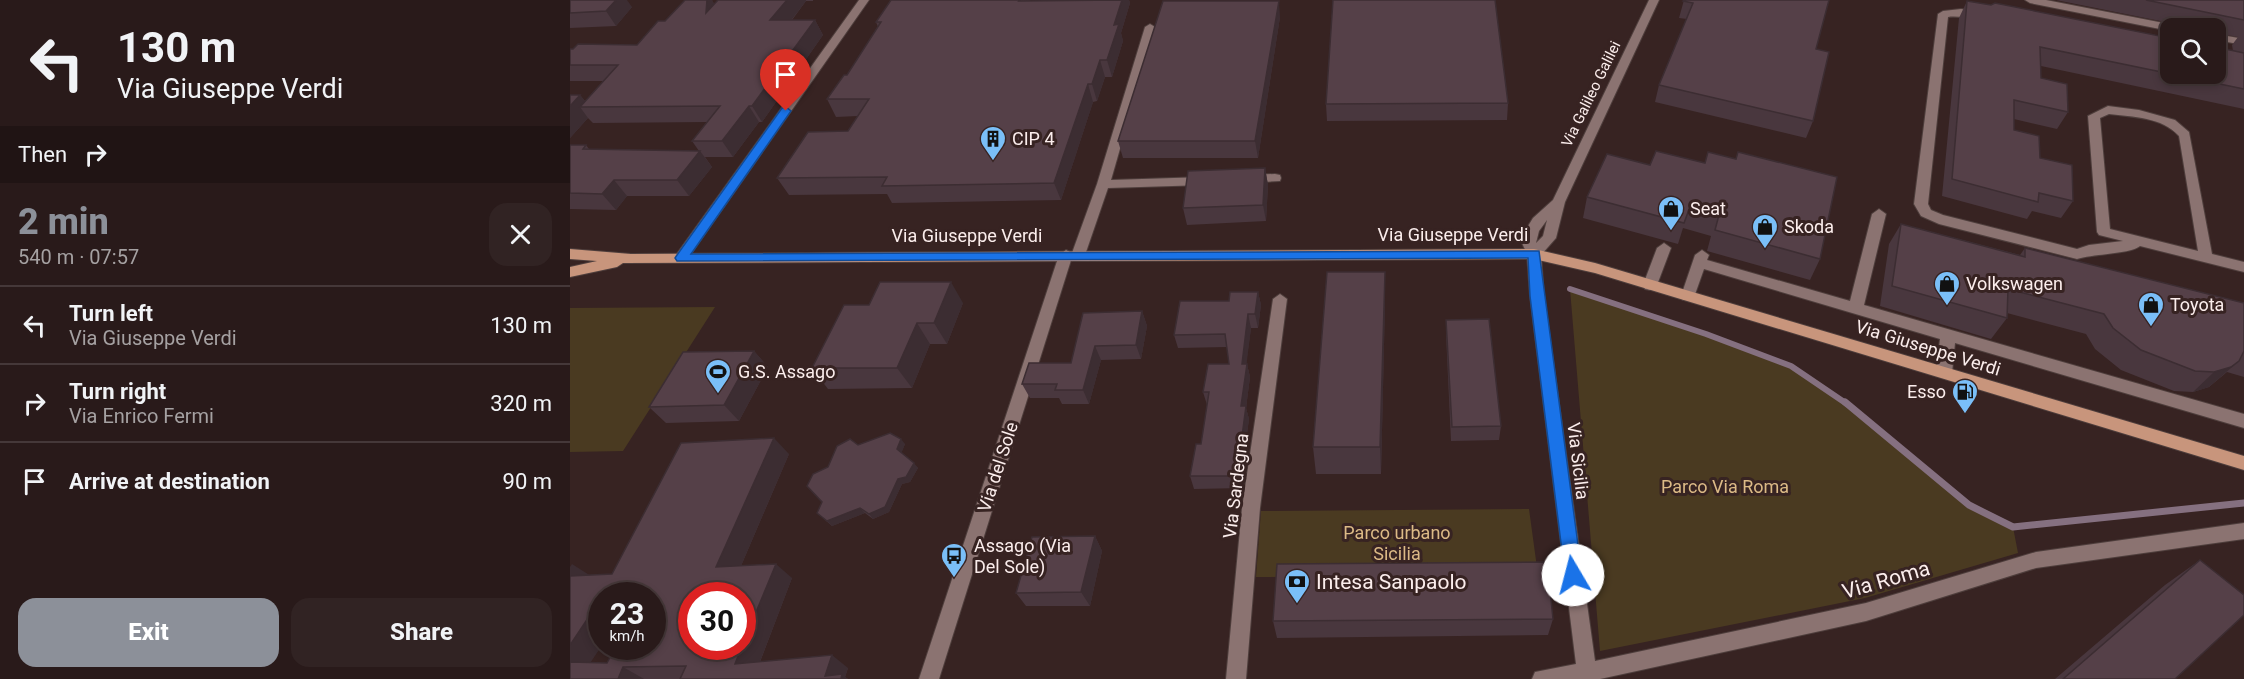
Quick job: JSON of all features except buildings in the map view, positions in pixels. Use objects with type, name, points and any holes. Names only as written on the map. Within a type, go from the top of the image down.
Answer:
[{"type":"main road","name":"Via Giuseppe Verdi","points":[[570,254],[632,259],[1534,254],[1594,268],[2244,463]]},
{"type":"main road","name":"Via Giuseppe Verdi","points":[[570,272],[632,259]]},
{"type":"street","points":[[681,258],[864,0]]},
{"type":"street","name":"Via Galileo Galilei","points":[[1534,254],[1549,238],[1558,202],[1654,0]]},
{"type":"street","points":[[2030,0],[2160,25]]},
{"type":"street","points":[[1983,15],[1961,12],[1943,14],[1921,204],[1926,213],[1938,219],[2077,254],[2089,250],[2146,243]]},
{"type":"street","name":"Via del Sole","points":[[929,679],[1072,255],[1103,184],[1150,27]]},
{"type":"street","points":[[2226,39],[2244,42]]},
{"type":"street","points":[[2206,258],[2185,135],[2180,127],[2170,122],[2108,110],[2094,116],[2104,232],[2146,243],[2206,258],[2244,267]]},
{"type":"street","points":[[1103,184],[1275,178]]},
{"type":"street","points":[[1856,307],[1879,214]]},
{"type":"street","points":[[1650,285],[1664,248]]},
{"type":"street","name":"Via Sicilia","points":[[1534,254],[1540,320],[1588,676]]},
{"type":"street","points":[[1688,296],[1700,259],[2244,421]]},
{"type":"street","name":"Via Sardegna","points":[[1236,679],[1251,508],[1280,299]]},
{"type":"street","points":[[1944,373],[1948,334]]},
{"type":"street","name":"Via Roma","points":[[1542,679],[1588,676],[1866,612],[2036,560],[2244,531]]},
{"type":"green space","name":"Parco Via Roma","points":[[1570,289],[1706,334],[1791,366],[1859,412],[1969,505],[2013,527],[2018,553],[1865,598],[1600,651]]},
{"type":"green space","points":[[715,307],[623,451],[570,452],[570,308]]},
{"type":"green space","name":"Parco urbano Sicilia","points":[[1529,509],[1538,575],[1256,577],[1261,511]]},
{"type":"waterway","points":[[1570,289],[1706,334],[1791,366],[1847,404]]},
{"type":"waterway","points":[[1845,402],[1969,505],[2013,527],[2244,503]]},
{"type":"place","name":"CIP 4","points":[[993,162]]},
{"type":"place","name":"Seat","points":[[1671,232]]},
{"type":"place","name":"Skoda","points":[[1765,250]]},
{"type":"place","name":"Volkswagen","points":[[1947,307]]},
{"type":"place","name":"Toyota","points":[[2151,328]]},
{"type":"place","name":"G.S. Assago","points":[[718,395]]},
{"type":"place","name":"Esso","points":[[1965,415]]},
{"type":"place","name":"Assago (Via Del Sole)","points":[[954,579]]},
{"type":"place","name":"Intesa Sanpaolo","points":[[1297,605]]},
{"type":"route","points":[[786,111],[681,258],[1534,254],[1537,296],[1573,575]]}]
